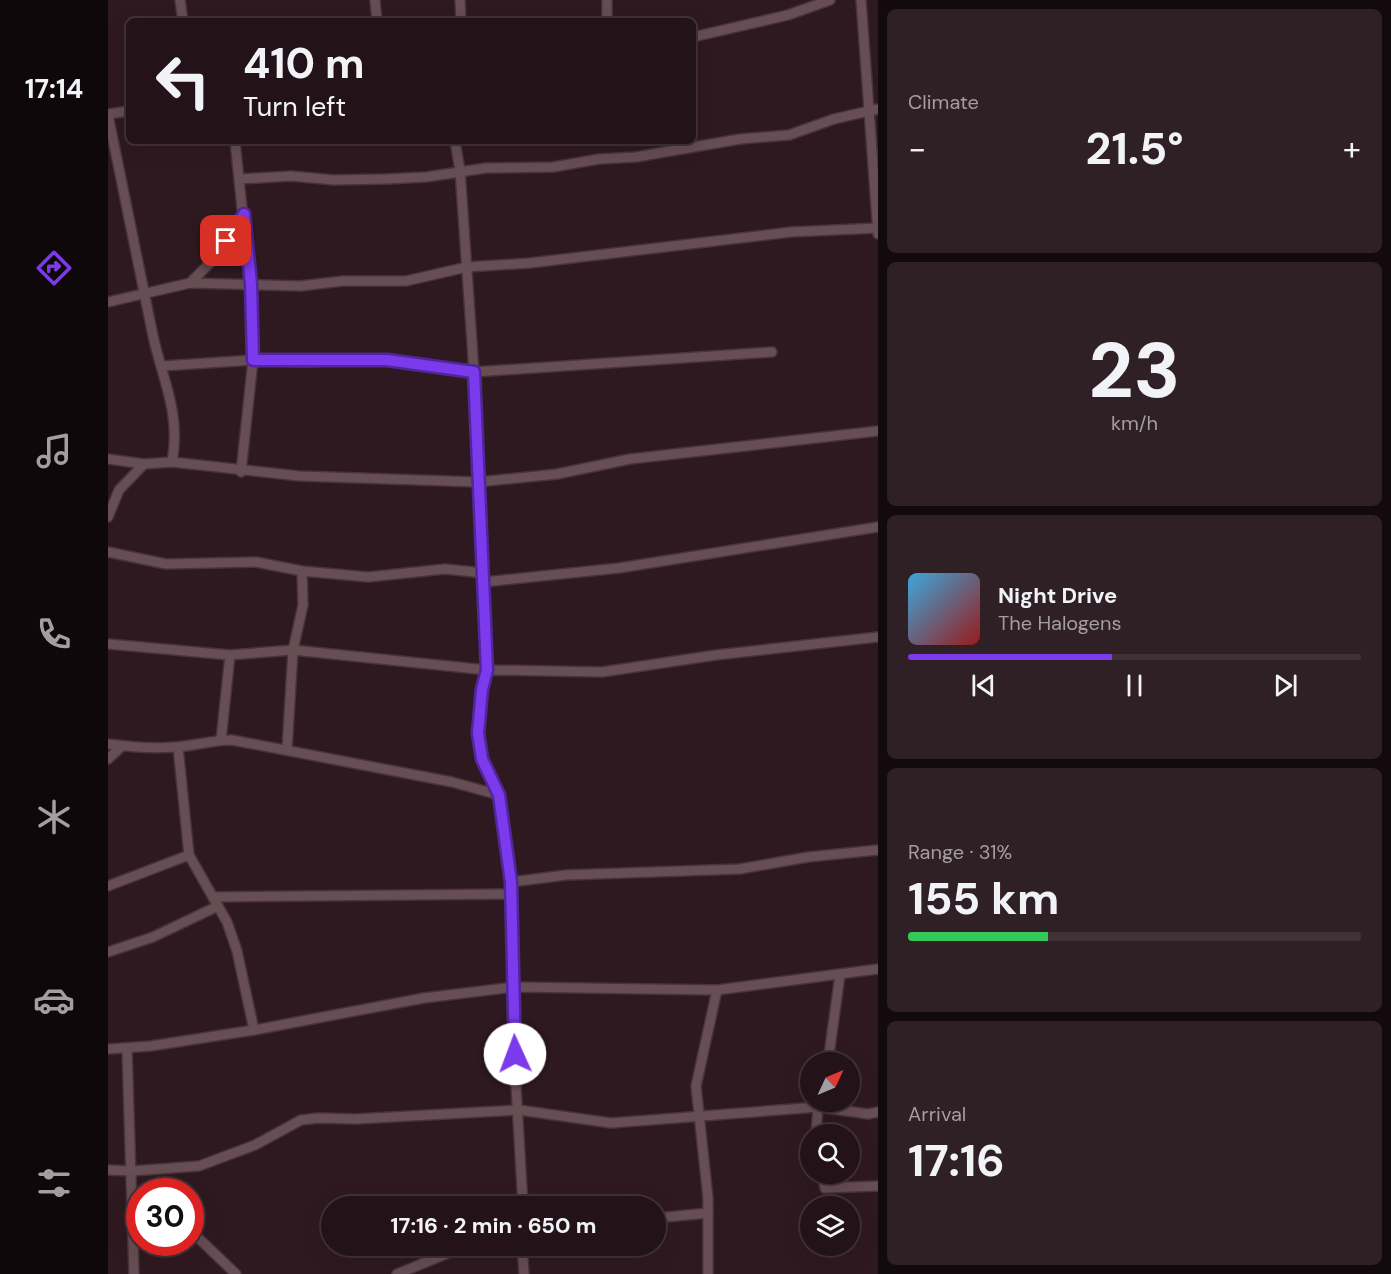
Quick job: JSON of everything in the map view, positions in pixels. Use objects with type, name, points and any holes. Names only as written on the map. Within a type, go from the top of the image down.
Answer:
[{"type":"street","points":[[180,0],[183,18]]},
{"type":"street","points":[[375,0],[376,18]]},
{"type":"street","points":[[460,0],[461,18]]},
{"type":"street","points":[[607,18],[608,0]]},
{"type":"street","points":[[696,37],[788,15],[830,0]]},
{"type":"street","points":[[108,302],[145,296],[190,283],[300,286],[343,280],[406,281],[467,267],[530,263],[791,232],[878,230],[874,110],[861,0]]},
{"type":"street","points":[[240,179],[291,176],[334,180],[426,177],[460,170],[553,167],[599,159],[636,157],[740,139],[789,135],[834,119],[874,110]]},
{"type":"street","points":[[126,111],[108,114],[145,296],[175,419],[177,438],[172,462]]},
{"type":"street","points":[[235,144],[251,284],[253,360],[241,472]]},
{"type":"street","points":[[456,144],[460,170],[474,372],[484,578],[487,670],[482,689],[478,733],[482,759],[499,795],[511,882],[513,1035],[523,1196]]},
{"type":"street","points":[[190,283],[218,255],[244,214]]},
{"type":"street","points":[[162,366],[253,360],[387,360],[474,372],[772,352]]},
{"type":"street","points":[[108,459],[144,464],[172,462],[241,472],[299,476],[478,482],[557,474],[630,459],[878,431]]},
{"type":"street","points":[[108,517],[119,490],[144,464]]},
{"type":"street","points":[[108,552],[166,564],[241,561],[302,571],[369,577],[445,569],[484,578],[619,568],[878,527]]},
{"type":"street","points":[[288,750],[293,650],[303,604],[302,571]]},
{"type":"street","points":[[108,644],[230,655],[293,650],[487,670],[602,672],[878,637]]},
{"type":"street","points":[[221,740],[230,655]]},
{"type":"street","points":[[108,744],[178,747],[221,740],[288,750],[452,782],[499,795]]},
{"type":"street","points":[[108,759],[122,746]]},
{"type":"street","points":[[178,747],[189,855],[218,906],[237,951],[254,1030]]},
{"type":"street","points":[[511,882],[566,874],[740,869],[808,857],[878,850]]},
{"type":"street","points":[[108,886],[189,855]]},
{"type":"street","points":[[213,897],[511,894]]},
{"type":"street","points":[[108,952],[153,937],[218,906]]},
{"type":"street","points":[[108,1049],[128,1049],[254,1030],[424,998],[514,987],[717,990],[878,969]]},
{"type":"street","points":[[829,1052],[840,975]]},
{"type":"street","points":[[708,1274],[705,1158],[696,1086],[717,990]]},
{"type":"street","points":[[128,1049],[132,1178]]},
{"type":"street","points":[[108,1170],[132,1171],[199,1166],[255,1145],[301,1120],[519,1110],[610,1123],[800,1106]]},
{"type":"street","points":[[858,1112],[868,1114],[878,1112]]},
{"type":"street","points":[[824,1184],[825,1188],[878,1186]]},
{"type":"street","points":[[666,1217],[708,1213]]},
{"type":"street","points":[[204,1243],[236,1274]]},
{"type":"street","points":[[134,1256],[134,1274]]},
{"type":"street","points":[[397,1274],[441,1256]]},
{"type":"street","points":[[523,1256],[524,1274]]},
{"type":"route","points":[[226,241],[244,214],[253,314],[253,360],[308,362],[350,359],[387,360],[474,372],[487,670],[482,689],[478,733],[482,759],[499,795],[511,882],[515,1054]]}]
